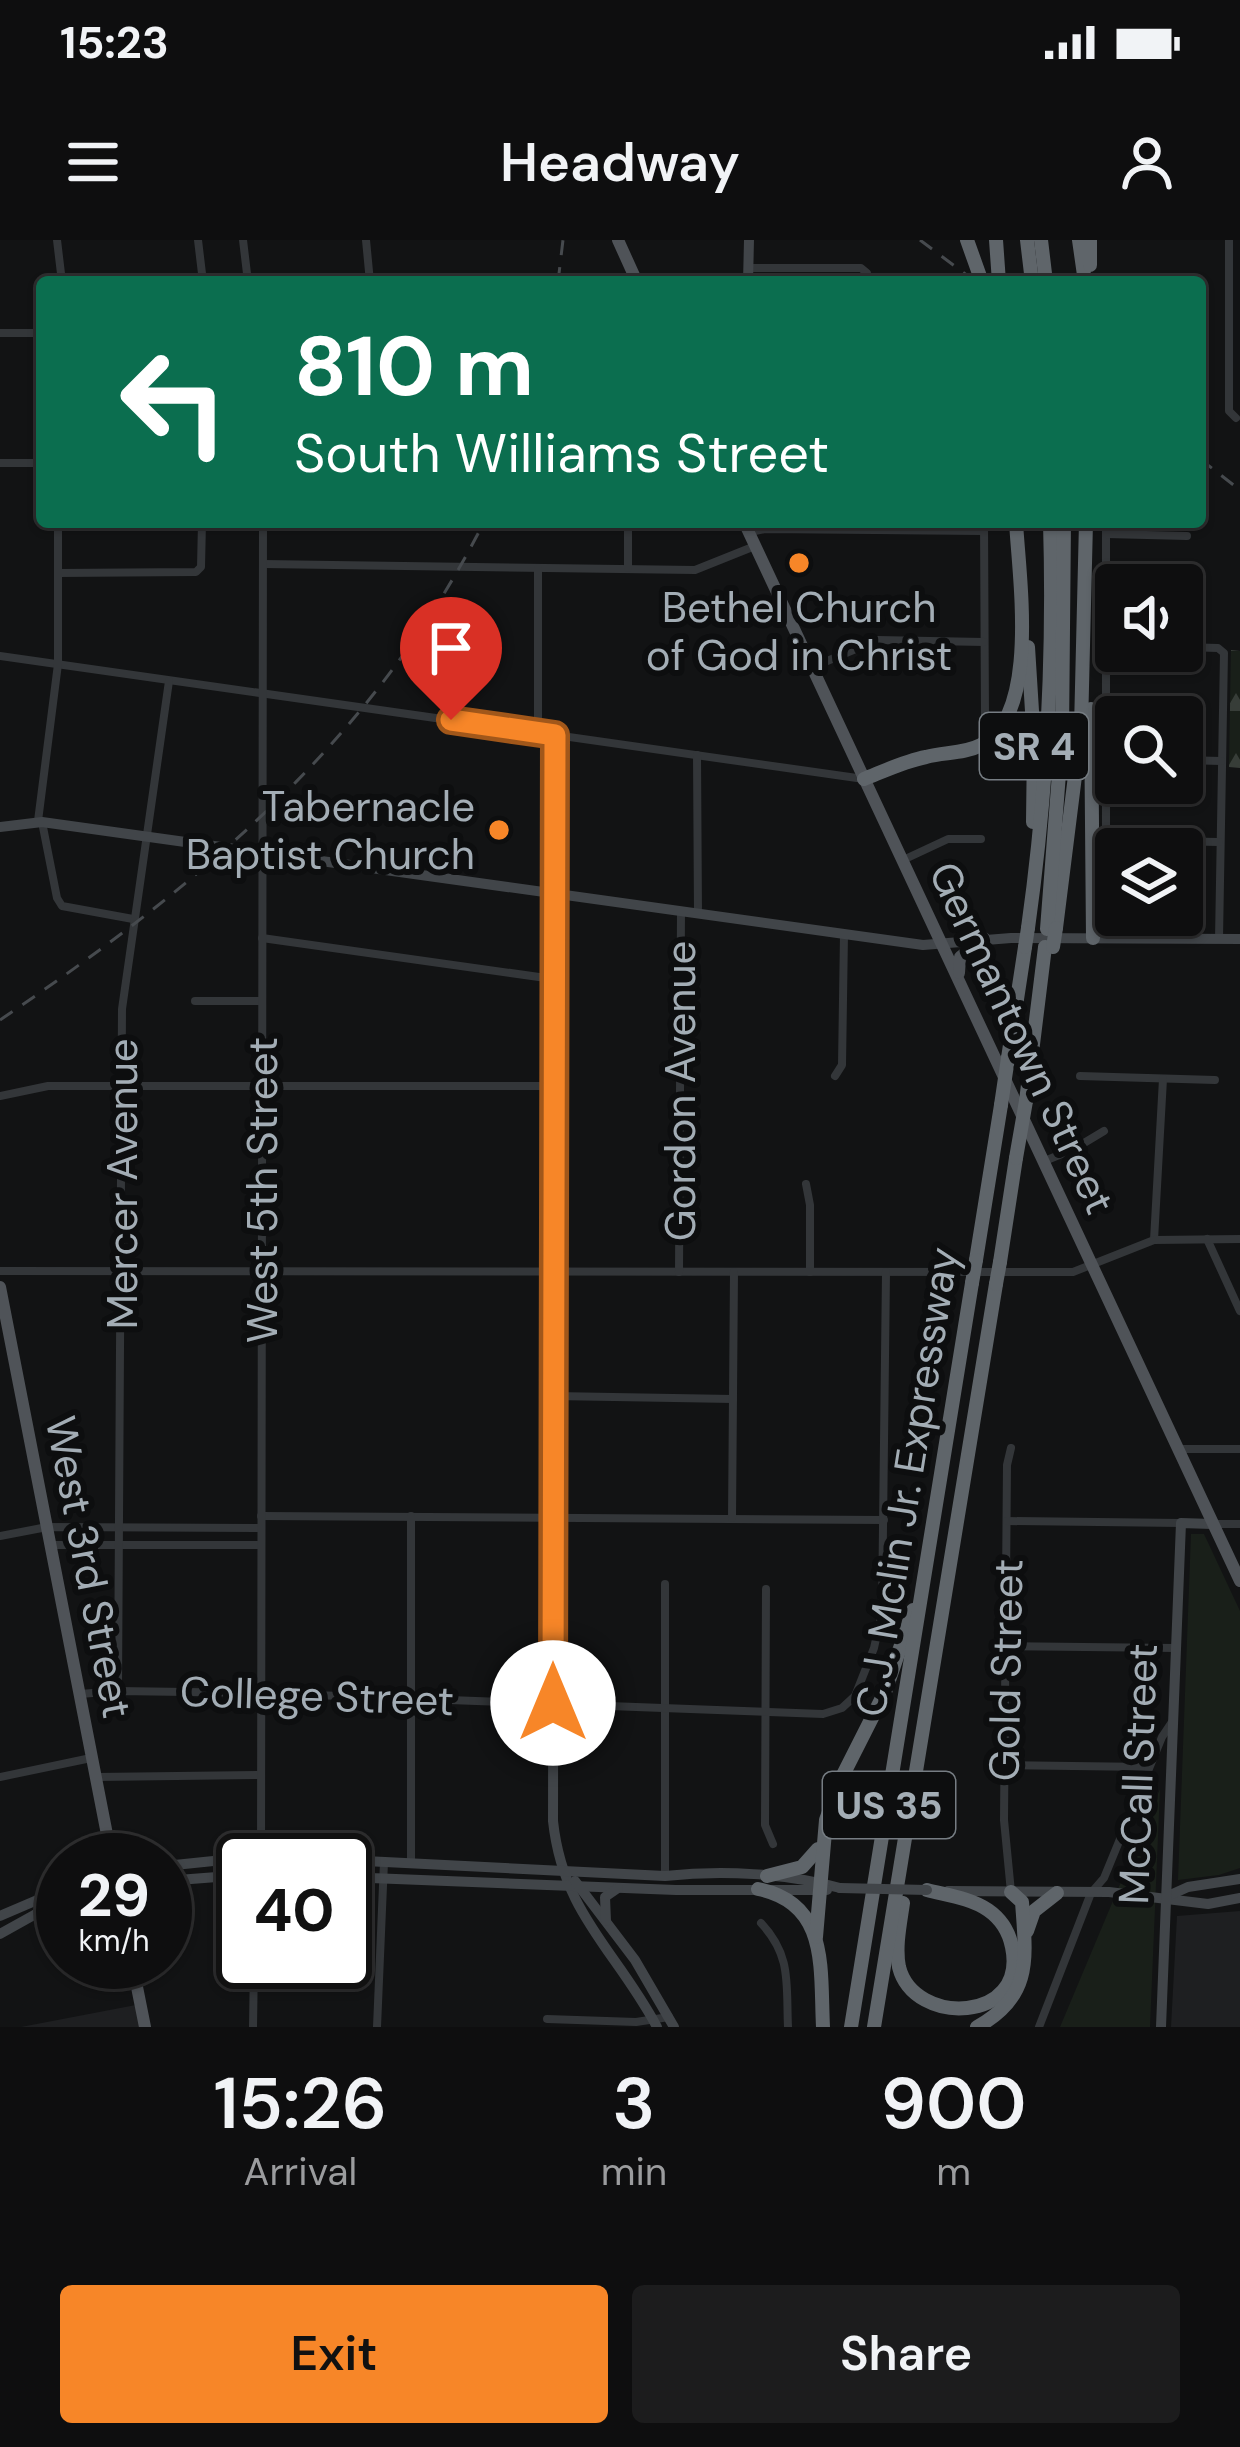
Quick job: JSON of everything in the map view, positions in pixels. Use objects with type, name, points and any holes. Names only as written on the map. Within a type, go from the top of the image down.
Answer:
[{"type":"highway","points":[[967,240],[980,276]]},
{"type":"highway","points":[[996,240],[999,276]]},
{"type":"highway","points":[[1027,240],[1031,276]]},
{"type":"highway","points":[[1041,240],[1045,276]]},
{"type":"highway","points":[[1079,240],[1086,276]]},
{"type":"highway","points":[[1087,276],[1090,240]]},
{"type":"highway","name":"SR 4","points":[[1016,528],[1034,742],[1032,898]]},
{"type":"highway","name":"US 35","points":[[1032,898],[1048,714],[1050,528]]},
{"type":"highway","name":"US 35","points":[[1051,929],[1062,735],[1064,528]]},
{"type":"highway","name":"SR 4","points":[[1051,929],[1076,793],[1085,641],[1085,528]]},
{"type":"highway","points":[[864,779],[926,757],[968,750],[998,732],[1015,695],[1020,594]]},
{"type":"highway","points":[[1085,641],[1091,687],[1093,938]]},
{"type":"highway","name":"C.J. Mclin Jr. Expressway","points":[[851,2027],[1032,898]]},
{"type":"highway","name":"C.J. Mclin Jr. Expressway","points":[[874,2027],[1051,929]]},
{"type":"highway","points":[[763,1882],[802,1867],[816,1854],[838,1784],[896,1664],[922,1582]]},
{"type":"highway","points":[[822,1839],[816,1937],[823,2027]]},
{"type":"highway","points":[[904,1846],[898,1960],[907,1990],[920,2004],[947,2017],[981,2012],[1008,1985],[1013,1954],[1011,1892]]},
{"type":"highway","points":[[763,1882],[794,1901],[816,1937]]},
{"type":"highway","points":[[926,1890],[989,1911],[1007,1930],[1013,1954]]},
{"type":"highway","points":[[977,2027],[1003,2010],[1024,1972],[1022,1902],[1011,1892]]},
{"type":"highway","points":[[1025,1942],[1034,1911],[1057,1893]]},
{"type":"main road","points":[[618,240],[634,276]]},
{"type":"main road","name":"Germantown Street","points":[[748,530],[1240,1582]]},
{"type":"main road","points":[[960,980],[960,957],[984,938]]},
{"type":"main road","name":"West 3rd Street","points":[[0,1287],[107,1833]]},
{"type":"main road","points":[[138,1989],[145,2027]]},
{"type":"street","points":[[57,240],[61,276]]},
{"type":"street","points":[[198,240],[202,276]]},
{"type":"street","points":[[243,240],[247,276]]},
{"type":"street","points":[[366,240],[369,276]]},
{"type":"street","points":[[749,240],[748,275],[865,269],[866,276]]},
{"type":"street","points":[[1229,240],[1228,411],[1236,418]]},
{"type":"street","points":[[0,333],[36,333]]},
{"type":"street","points":[[0,464],[36,464]]},
{"type":"street","points":[[58,528],[58,664],[40,822],[62,906],[133,919]]},
{"type":"street","points":[[58,573],[196,572],[201,567],[202,528]]},
{"type":"street","name":"West 5th Street","points":[[260,1833],[263,528]]},
{"type":"street","points":[[628,528],[628,569]]},
{"type":"street","points":[[263,564],[706,568],[748,530],[838,528]]},
{"type":"street","points":[[984,528],[985,718]]},
{"type":"street","points":[[1106,528],[1106,564]]},
{"type":"street","points":[[1106,534],[1186,536]]},
{"type":"street","points":[[538,568],[538,733]]},
{"type":"street","points":[[812,667],[871,641],[984,642]]},
{"type":"street","points":[[1203,648],[1222,649],[1219,939]]},
{"type":"street","points":[[0,656],[864,779]]},
{"type":"street","name":"Mercer Avenue","points":[[118,1691],[122,1009],[169,681]]},
{"type":"street","points":[[547,2019],[671,2022],[635,1960],[562,1869],[553,1821],[555,735]]},
{"type":"street","points":[[697,755],[698,914]]},
{"type":"street","points":[[1203,761],[1221,761]]},
{"type":"street","points":[[0,827],[40,822],[923,945],[984,938],[1240,940]]},
{"type":"street","points":[[902,861],[948,838],[981,838]]},
{"type":"street","points":[[1203,842],[1219,842]]},
{"type":"street","name":"Gordon Avenue","points":[[680,1272],[681,911]]},
{"type":"street","points":[[836,1076],[842,1065],[844,934]]},
{"type":"street","points":[[262,938],[553,979]]},
{"type":"street","points":[[195,1001],[262,1001]]},
{"type":"street","points":[[1080,1076],[1215,1080]]},
{"type":"street","points":[[1154,1240],[1163,1078]]},
{"type":"street","points":[[0,1096],[48,1086],[554,1086]]},
{"type":"street","points":[[1042,1162],[1103,1131]]},
{"type":"street","points":[[806,1184],[811,1210],[810,1272]]},
{"type":"street","points":[[1207,1239],[1240,1311]]},
{"type":"street","points":[[0,1271],[1073,1272],[1093,1268],[1154,1240],[1240,1239]]},
{"type":"street","points":[[732,1518],[734,1272]]},
{"type":"street","points":[[0,1536],[46,1527],[411,1516],[884,1520],[886,1272]]},
{"type":"street","points":[[553,1396],[733,1399]]},
{"type":"street","name":"Gold Street","points":[[1011,1448],[1004,1820],[1011,1892]]},
{"type":"street","points":[[1179,1449],[1240,1449]]},
{"type":"street","points":[[410,1864],[411,1516]]},
{"type":"street","name":"College Street","points":[[80,1694],[260,1693],[823,1714],[842,1708],[855,1696],[879,1631],[884,1520]]},
{"type":"street","points":[[1007,1521],[1240,1524]]},
{"type":"street","name":"McCall Street","points":[[1161,2027],[1181,1523]]},
{"type":"street","points":[[50,1545],[260,1545]]},
{"type":"street","points":[[665,1584],[665,1876]]},
{"type":"street","points":[[766,1588],[765,1825],[773,1844]]},
{"type":"street","points":[[1005,1646],[1176,1648]]},
{"type":"street","points":[[1039,2027],[1091,1893],[1104,1878],[1162,1737],[1174,1720]]},
{"type":"street","points":[[0,1777],[93,1758]]},
{"type":"street","points":[[1005,1766],[1149,1767]]},
{"type":"street","points":[[97,1777],[260,1774]]},
{"type":"street","points":[[105,1833],[106,1828]]},
{"type":"street","points":[[372,1862],[665,1876],[692,1873],[840,1888],[1091,1893],[1208,1904],[1240,1898]]},
{"type":"street","points":[[377,2027],[384,1862]]},
{"type":"street","points":[[372,1878],[619,1888],[763,1882]]},
{"type":"street","points":[[1166,1897],[1188,1887],[1240,1879]]},
{"type":"street","points":[[574,1885],[577,1907],[656,2024]]},
{"type":"street","points":[[606,1924],[603,1903],[619,1888]]},
{"type":"street","points":[[0,1916],[36,1901]]},
{"type":"street","points":[[0,1934],[36,1914]]},
{"type":"street","points":[[760,1923],[785,1957],[788,2027]]},
{"type":"street","points":[[254,1989],[254,2027]]},
{"type":"shaded area","points":[[1240,1911],[1240,2027],[1171,2027],[1177,1916]]},
{"type":"shaded area","points":[[141,2004],[145,2027],[21,2027]]},
{"type":"green space","points":[[1231,650],[1240,651],[1240,768],[1229,767]]},
{"type":"green space","points":[[1191,1534],[1204,1534],[1240,1611],[1240,1868],[1178,1880]]},
{"type":"green space","points":[[1160,1789],[1150,2027],[1060,2027]]},
{"type":"railway","points":[[559,276],[563,240]]},
{"type":"railway","points":[[920,240],[968,276]]},
{"type":"railway","points":[[1206,464],[1240,490]]},
{"type":"railway","points":[[0,1020],[144,916],[275,802],[390,673],[440,601],[481,528]]},
{"type":"place","name":"Bethel Church of God in Christ","points":[[799,563]]},
{"type":"place","name":"Tabernacle Baptist Church","points":[[499,830]]},
{"type":"route","points":[[451,720],[555,735],[553,1703]]}]
